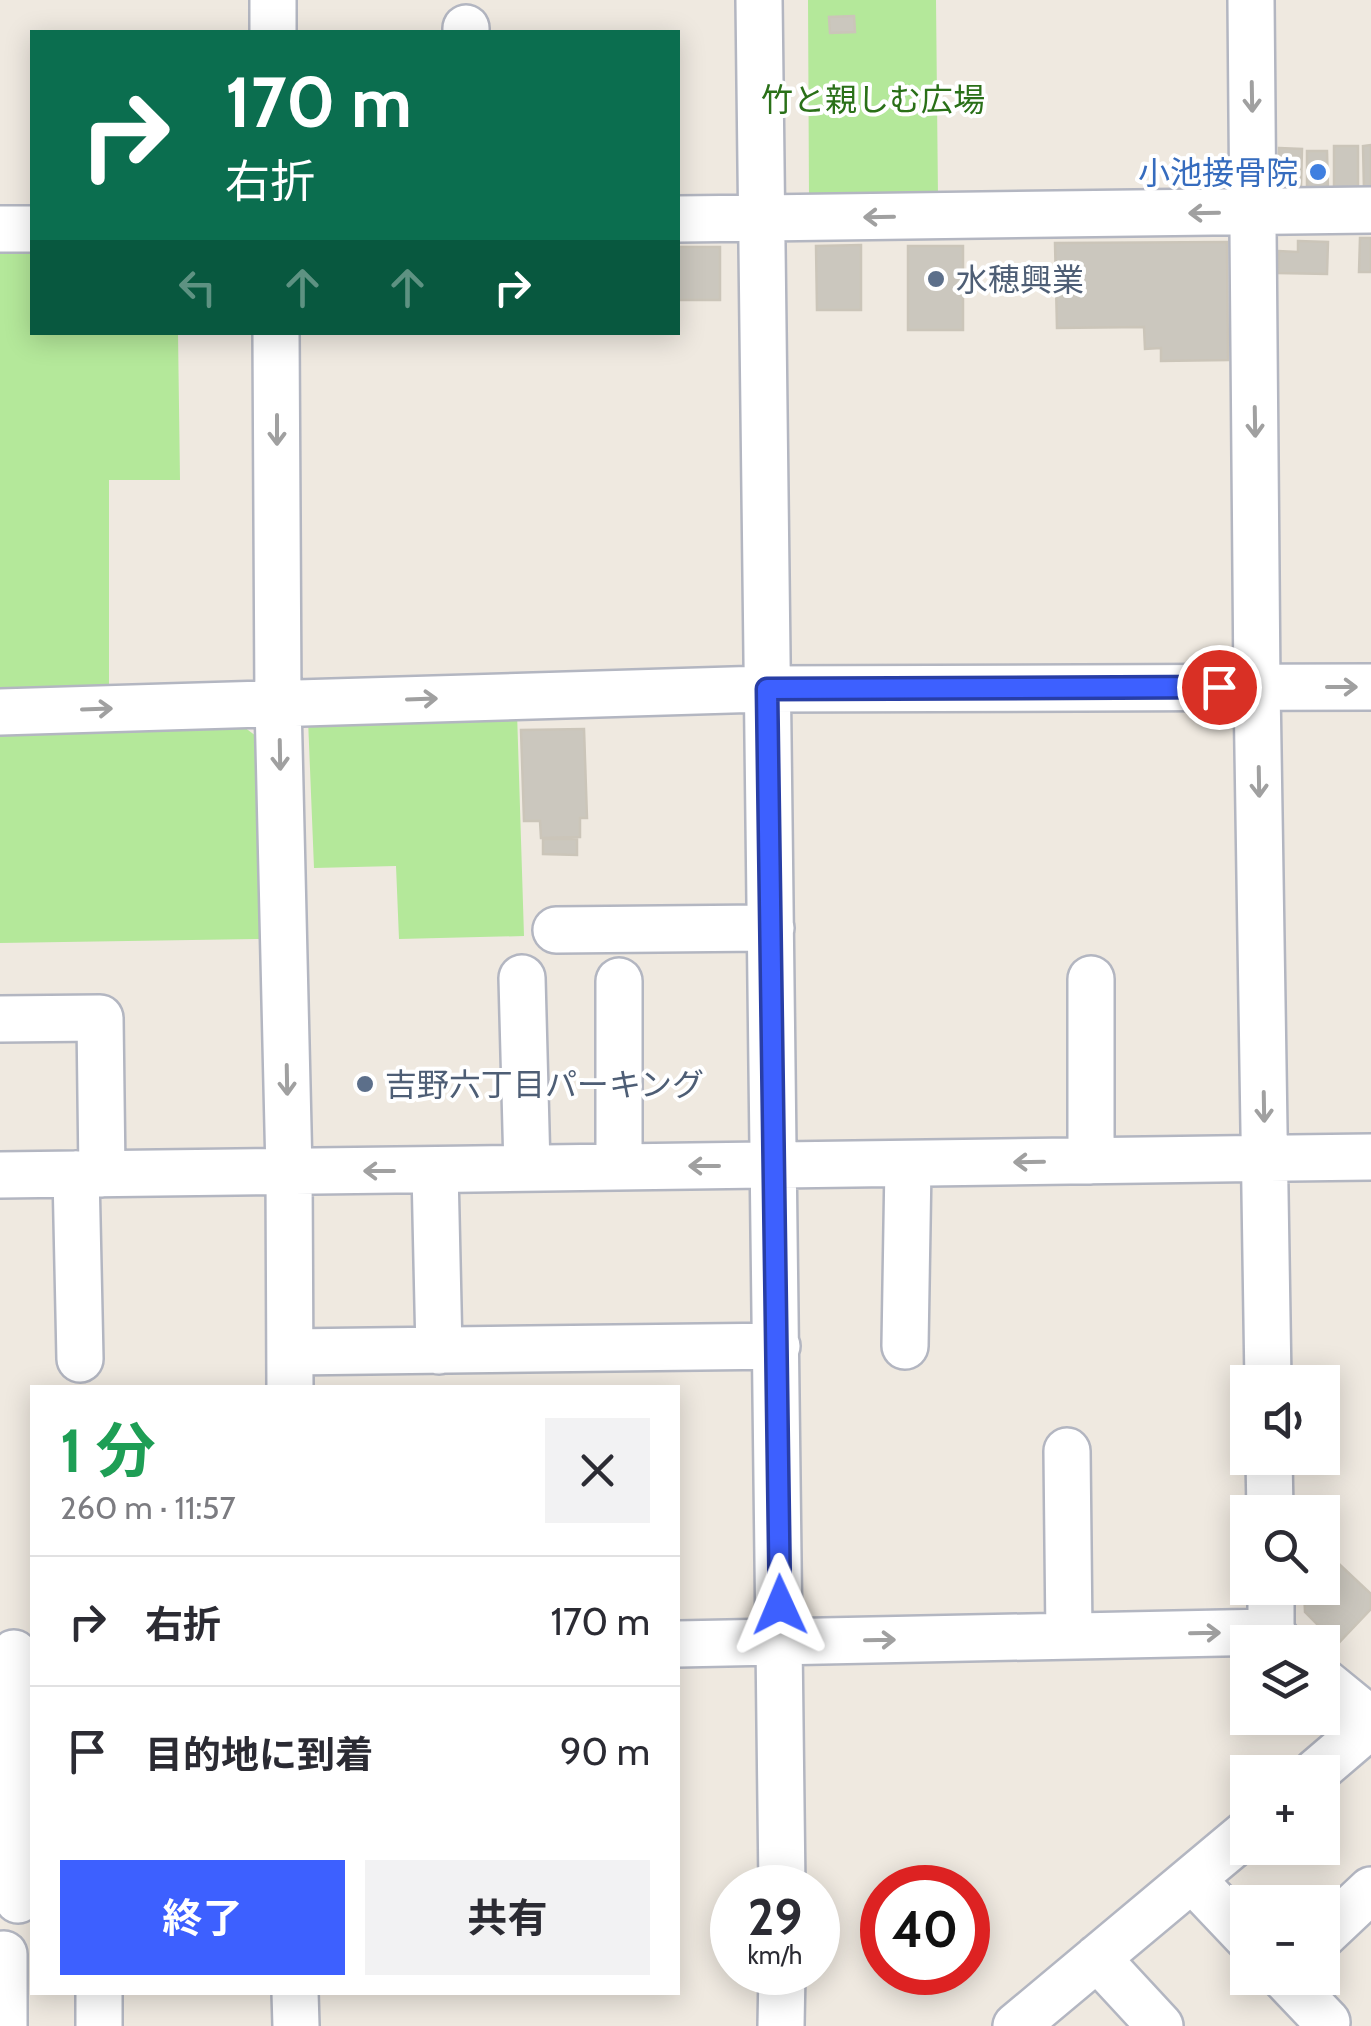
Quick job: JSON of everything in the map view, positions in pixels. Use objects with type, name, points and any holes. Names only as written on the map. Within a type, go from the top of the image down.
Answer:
[{"type":"street","points":[[273,0],[273,30]]},
{"type":"street","points":[[759,0],[782,1865]]},
{"type":"street","points":[[1251,0],[1268,1365]]},
{"type":"street","points":[[680,219],[1371,210]]},
{"type":"street","points":[[0,229],[30,229]]},
{"type":"street","points":[[276,335],[290,1370],[438,1351],[777,1346]]},
{"type":"street","points":[[0,712],[767,689],[1371,687]]},
{"type":"street","points":[[556,930],[772,928]]},
{"type":"street","points":[[522,978],[527,1167]]},
{"type":"street","points":[[1090,979],[1091,1161]]},
{"type":"street","points":[[618,980],[619,1166]]},
{"type":"street","points":[[0,1019],[100,1018],[80,1359]]},
{"type":"street","points":[[0,1175],[1371,1157]]},
{"type":"street","points":[[905,1346],[908,1165]]},
{"type":"street","points":[[435,1171],[438,1351]]},
{"type":"street","points":[[1067,1451],[1070,1636]]},
{"type":"street","points":[[680,1644],[1230,1637]]},
{"type":"street","points":[[15,1653],[18,1900]]},
{"type":"street","points":[[1335,1755],[1371,1722],[1340,1695]]},
{"type":"street","points":[[1016,2026],[1230,1847]]},
{"type":"street","points":[[1192,1879],[1230,1919]]},
{"type":"street","points":[[1340,1919],[1371,1890]]},
{"type":"street","points":[[4,1954],[4,2026]]},
{"type":"street","points":[[1097,1958],[1160,2026]]},
{"type":"street","points":[[99,1995],[99,2026]]},
{"type":"street","points":[[295,1995],[296,2026]]},
{"type":"street","points":[[782,1995],[782,2026]]},
{"type":"street","points":[[1301,1995],[1327,2022]]},
{"type":"green space","name":"竹と親しむ広場","points":[[808,0],[936,0],[938,198],[809,198]]},
{"type":"green space","points":[[30,241],[30,335],[178,335],[180,480],[109,480],[109,695],[0,697],[0,242]]},
{"type":"green space","points":[[517,712],[524,936],[399,939],[396,866],[314,868],[308,719]]},
{"type":"green space","points":[[236,721],[256,736],[260,939],[0,943],[0,728]]},
{"type":"building","points":[[854,16],[855,32],[830,33],[829,17]]},
{"type":"building","points":[[1371,145],[1371,190],[1364,190],[1363,146]]},
{"type":"building","points":[[1334,146],[1358,146],[1358,190],[1334,191]]},
{"type":"building","points":[[1279,148],[1302,149],[1301,187],[1278,187]]},
{"type":"building","points":[[1307,151],[1327,151],[1328,190],[1307,191]]},
{"type":"building","points":[[1360,238],[1371,238],[1371,272],[1359,272]]},
{"type":"building","points":[[1298,241],[1328,242],[1327,274],[1278,273],[1279,251],[1298,252]]},
{"type":"building","points":[[1227,242],[1228,360],[1161,361],[1161,348],[1145,349],[1144,327],[1057,328],[1055,243]]},
{"type":"building","points":[[861,245],[861,310],[817,310],[816,246]]},
{"type":"building","points":[[908,246],[963,246],[963,330],[908,330]]},
{"type":"building","points":[[680,247],[720,247],[720,300],[680,300]]},
{"type":"building","points":[[584,729],[587,818],[580,818],[580,837],[541,838],[540,821],[524,821],[521,730]]},
{"type":"building","points":[[543,839],[577,839],[577,855],[543,854]]},
{"type":"building","points":[[1340,1565],[1371,1594],[1371,1609],[1340,1642],[1340,1625],[1318,1625],[1305,1612],[1305,1605],[1340,1605]]},
{"type":"place","name":"小池接骨院","points":[[1318,172]]},
{"type":"place","name":"水穂興業","points":[[936,279]]},
{"type":"place","name":"吉野六丁目パーキング","points":[[365,1084]]},
{"type":"route","points":[[780,1605],[767,689],[1219,687]]}]
